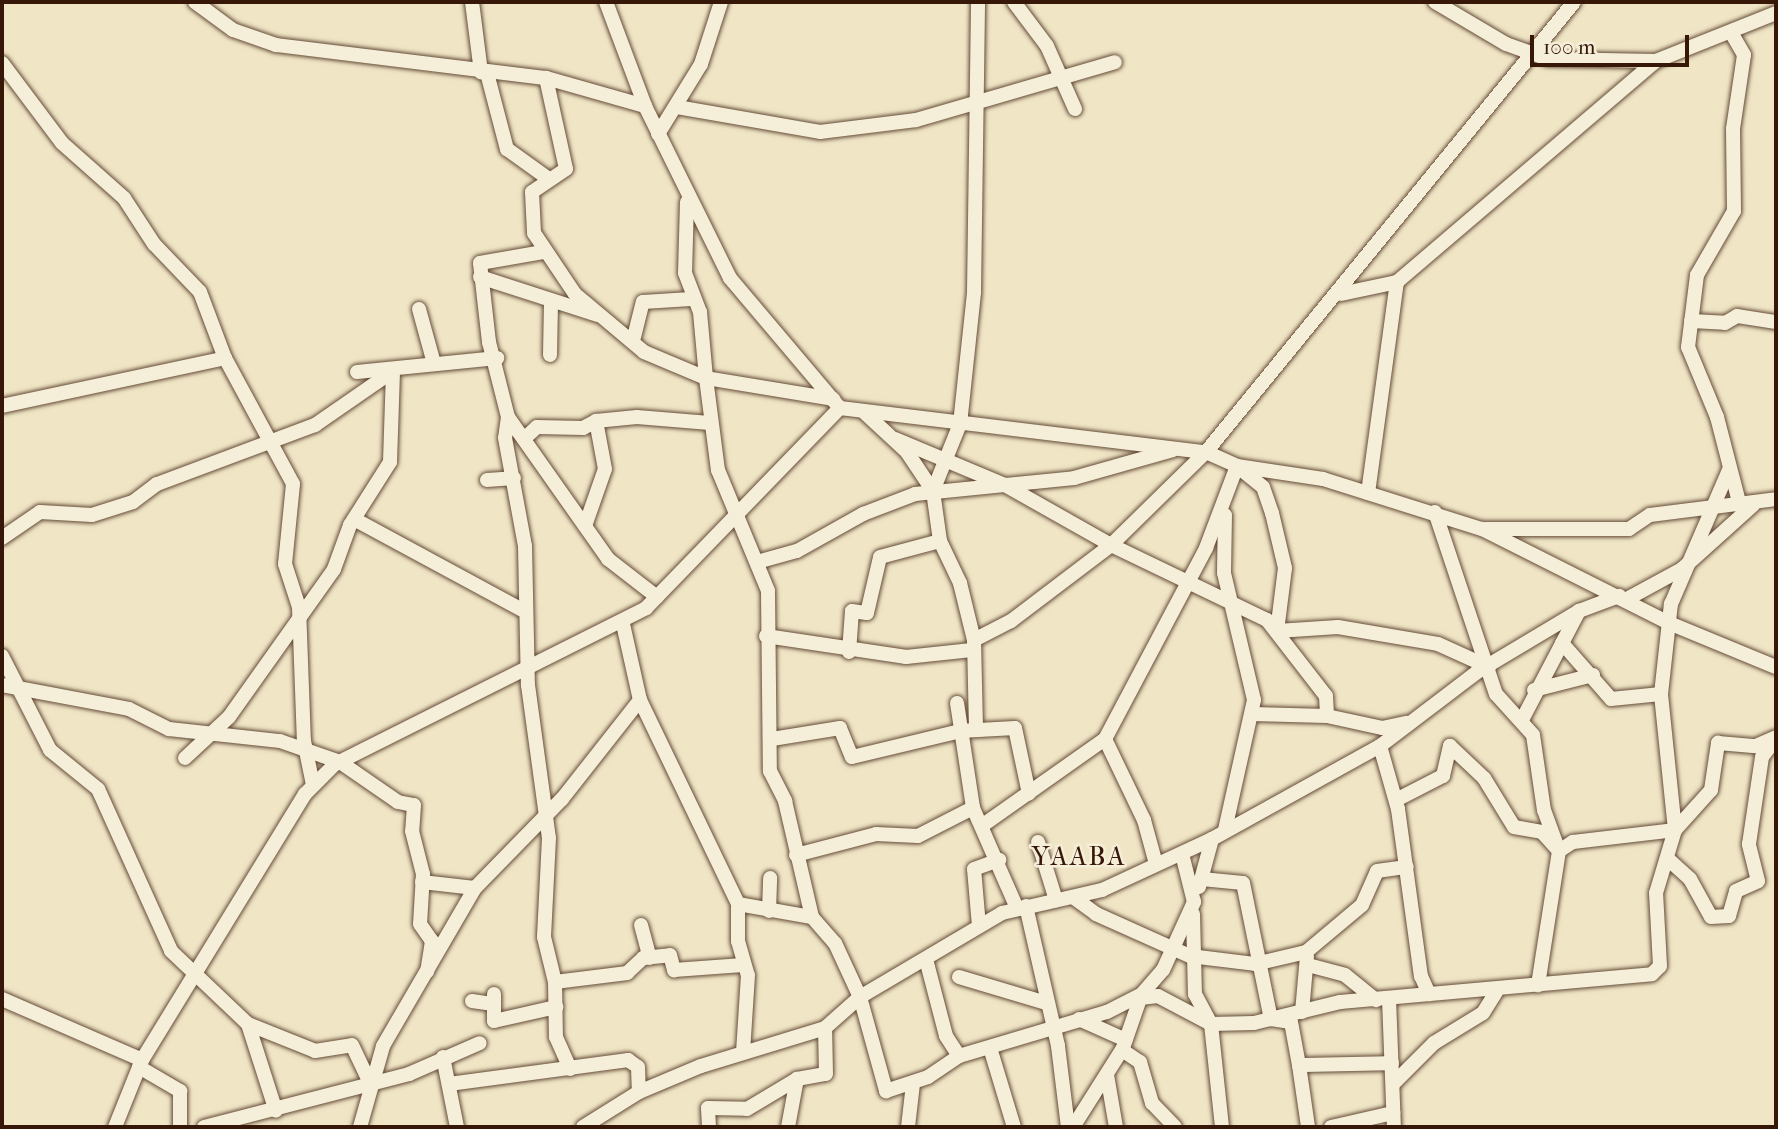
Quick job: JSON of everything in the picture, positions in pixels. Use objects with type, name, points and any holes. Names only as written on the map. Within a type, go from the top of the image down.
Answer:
[{"type":"street","points":[[195,2],[213,9],[276,45],[484,73],[546,78],[645,106]]},
{"type":"street","points":[[472,2],[484,73],[507,149],[546,177]]},
{"type":"street","points":[[606,2],[645,106],[687,202],[730,278],[837,404]]},
{"type":"street","points":[[658,134],[701,64],[721,2]]},
{"type":"street","points":[[933,491],[949,462],[960,424],[974,292],[978,2]]},
{"type":"street","points":[[1014,2],[1065,80],[1076,109]]},
{"type":"street","points":[[1435,2],[1531,54],[1656,61]]},
{"type":"street","points":[[766,636],[849,652],[906,657],[973,645],[1011,621],[1111,545],[1206,452],[1341,294],[1574,2]]},
{"type":"street","points":[[1341,294],[1397,282],[1656,61],[1732,34],[1776,13]]},
{"type":"street","points":[[1732,34],[1744,55],[1733,129],[1734,211],[1697,275],[1689,347],[1717,417],[1740,506]]},
{"type":"street","points":[[677,107],[820,132],[916,120],[976,101],[1065,80],[1115,62]]},
{"type":"street","points":[[2,63],[45,122],[124,198],[154,244],[200,292],[225,358],[293,484],[285,564],[299,612],[306,750],[313,785]]},
{"type":"street","points":[[546,78],[566,169],[546,177],[532,192],[528,210],[543,252],[575,294],[634,337],[645,352],[706,378],[837,404],[864,412],[1206,452],[1237,466],[1368,493],[1482,529],[1669,623],[1776,667]]},
{"type":"street","points":[[687,202],[684,259],[691,299],[700,312],[710,423],[718,470],[741,516],[768,591],[766,636],[772,739],[771,771],[785,800],[812,916],[835,943],[860,997],[886,1091],[913,1084],[959,1056],[991,1051],[1051,1024],[1079,1019],[1141,997],[1157,996],[1211,1024],[1271,1019],[1382,999],[1429,994],[1496,992],[1538,985],[1652,974],[1660,966],[1656,893],[1669,860],[1675,830],[1661,694],[1669,623],[1682,569],[1729,470]]},
{"type":"street","points":[[543,252],[480,263],[480,278],[508,416],[525,546],[522,610],[531,668],[545,817],[544,937],[555,982],[555,1037],[570,1069]]},
{"type":"street","points":[[480,278],[551,304],[611,318]]},
{"type":"street","points":[[1368,493],[1397,282]]},
{"type":"street","points":[[634,337],[643,302],[691,299]]},
{"type":"street","points":[[550,355],[551,304]]},
{"type":"street","points":[[419,309],[433,360]]},
{"type":"street","points":[[1691,321],[1725,323],[1737,316],[1776,322]]},
{"type":"street","points":[[2,406],[225,358]]},
{"type":"street","points":[[357,372],[393,370],[433,360],[497,358]]},
{"type":"street","points":[[2,538],[40,512],[92,515],[133,502],[158,484],[315,425],[393,370]]},
{"type":"street","points":[[185,758],[213,731],[299,612],[334,569],[355,519],[390,462],[393,370]]},
{"type":"street","points":[[116,1127],[141,1064],[266,849],[313,785],[340,762],[623,624],[657,597],[741,516],[837,404]]},
{"type":"street","points":[[864,412],[895,439],[933,491],[940,541],[960,583],[973,645],[976,730]]},
{"type":"street","points":[[508,416],[608,559],[657,597]]},
{"type":"street","points":[[525,438],[537,427],[583,428],[596,421],[637,417],[710,423]]},
{"type":"street","points":[[585,526],[605,469],[596,421]]},
{"type":"street","points":[[895,439],[1005,485],[1111,545],[1185,582],[1229,598],[1277,631],[1326,696],[1327,716]]},
{"type":"street","points":[[757,562],[797,551],[888,504],[933,491],[1074,478],[1178,448]]},
{"type":"street","points":[[1225,830],[1252,714],[1252,669],[1229,598],[1222,546],[1227,500],[1237,466]]},
{"type":"street","points":[[1237,466],[1263,486],[1272,513],[1285,568],[1277,631]]},
{"type":"street","points":[[487,480],[514,478]]},
{"type":"street","points":[[583,1127],[639,1092],[825,1028],[860,997],[927,963],[979,926],[1021,907],[1073,897],[1182,854],[1212,839],[1380,746],[1489,668],[1579,611],[1623,598],[1682,569],[1717,531],[1776,489]]},
{"type":"street","points":[[1482,529],[1629,529],[1650,515],[1740,506],[1776,499]]},
{"type":"street","points":[[983,825],[1105,739],[1227,500]]},
{"type":"street","points":[[1435,512],[1496,694],[1523,718],[1559,851],[1538,985]]},
{"type":"street","points":[[355,519],[522,610]]},
{"type":"street","points":[[849,652],[852,611],[867,613],[880,557],[940,541]]},
{"type":"street","points":[[1523,718],[1534,690],[1579,611]]},
{"type":"street","points":[[623,624],[640,700],[738,904],[743,965],[748,975],[743,1054]]},
{"type":"street","points":[[1277,631],[1338,627],[1438,644],[1489,668]]},
{"type":"street","points":[[1562,643],[1593,675],[1611,699],[1661,694]]},
{"type":"street","points":[[2,656],[9,686],[50,750],[98,789],[171,951],[248,1024],[315,1051],[352,1045],[371,1085]]},
{"type":"street","points":[[1534,690],[1593,675]]},
{"type":"street","points":[[9,686],[129,709],[169,729],[213,731],[306,750],[340,762],[398,802],[414,805],[422,883],[420,924],[432,941],[426,972]]},
{"type":"street","points":[[360,1127],[383,1046],[475,888],[545,817],[640,700]]},
{"type":"street","points":[[957,703],[973,808],[1021,907],[1051,1024],[1071,1127]]},
{"type":"street","points":[[1252,714],[1327,716],[1382,728],[1411,722]]},
{"type":"street","points":[[772,739],[840,728],[852,757],[960,731],[1015,728],[1029,794]]},
{"type":"street","points":[[1105,739],[1144,820],[1156,864]]},
{"type":"street","points":[[1559,851],[1573,842],[1675,830],[1711,790],[1718,743],[1773,740],[1749,844],[1758,881],[1736,891],[1729,916],[1711,917],[1690,879],[1669,860]]},
{"type":"street","points":[[1380,746],[1396,800],[1421,976],[1429,994]]},
{"type":"street","points":[[1396,800],[1443,776],[1450,746],[1484,779],[1514,827],[1542,832],[1559,851]]},
{"type":"street","points":[[796,855],[877,834],[918,836],[973,808]]},
{"type":"street","points":[[1071,1127],[1107,1075],[1124,1045],[1141,997],[1175,945],[1194,902],[1212,839]]},
{"type":"street","points":[[1038,842],[1056,900]]},
{"type":"street","points":[[1182,854],[1194,902],[1190,956],[1195,994],[1211,1024],[1222,1127]]},
{"type":"street","points":[[979,926],[974,869],[999,860]]},
{"type":"street","points":[[1302,1012],[1307,958],[1362,905],[1377,871],[1407,867]]},
{"type":"street","points":[[769,911],[770,878]]},
{"type":"street","points":[[1202,879],[1243,883],[1258,936],[1255,964],[1271,1019]]},
{"type":"street","points":[[422,883],[475,888]]},
{"type":"street","points":[[1073,897],[1096,914],[1175,945],[1190,956],[1255,964],[1307,958],[1345,975],[1382,999],[1392,1063],[1394,1120],[1331,1127]]},
{"type":"street","points":[[738,904],[812,916]]},
{"type":"street","points":[[641,925],[650,958]]},
{"type":"street","points":[[555,982],[627,973],[650,958],[670,955],[674,971],[743,965]]},
{"type":"street","points":[[927,963],[946,1036],[959,1056]]},
{"type":"street","points":[[959,977],[1046,1003]]},
{"type":"street","points":[[1393,1084],[1434,1043],[1483,1013],[1496,992]]},
{"type":"street","points":[[2,999],[141,1064],[180,1091],[180,1127]]},
{"type":"street","points":[[472,1001],[494,999],[494,1021],[556,1007]]},
{"type":"street","points":[[1079,1019],[1124,1045],[1140,1062],[1152,1103],[1175,1127]]},
{"type":"street","points":[[1271,1019],[1291,1022],[1308,1127]]},
{"type":"street","points":[[248,1024],[276,1111]]},
{"type":"street","points":[[709,1127],[708,1108],[747,1109],[797,1079],[826,1074],[825,1028]]},
{"type":"street","points":[[204,1127],[226,1126],[371,1085],[480,1043]]},
{"type":"street","points":[[991,1051],[1014,1127]]},
{"type":"street","points":[[443,1057],[457,1127]]},
{"type":"street","points":[[449,1084],[628,1060],[638,1067],[639,1092]]},
{"type":"street","points":[[1298,1065],[1392,1063]]},
{"type":"street","points":[[1107,1075],[1116,1127]]},
{"type":"street","points":[[788,1127],[797,1079]]},
{"type":"street","points":[[908,1127],[913,1084]]},
{"type":"district","name":"YAABA","points":[[1079,857]]}]
